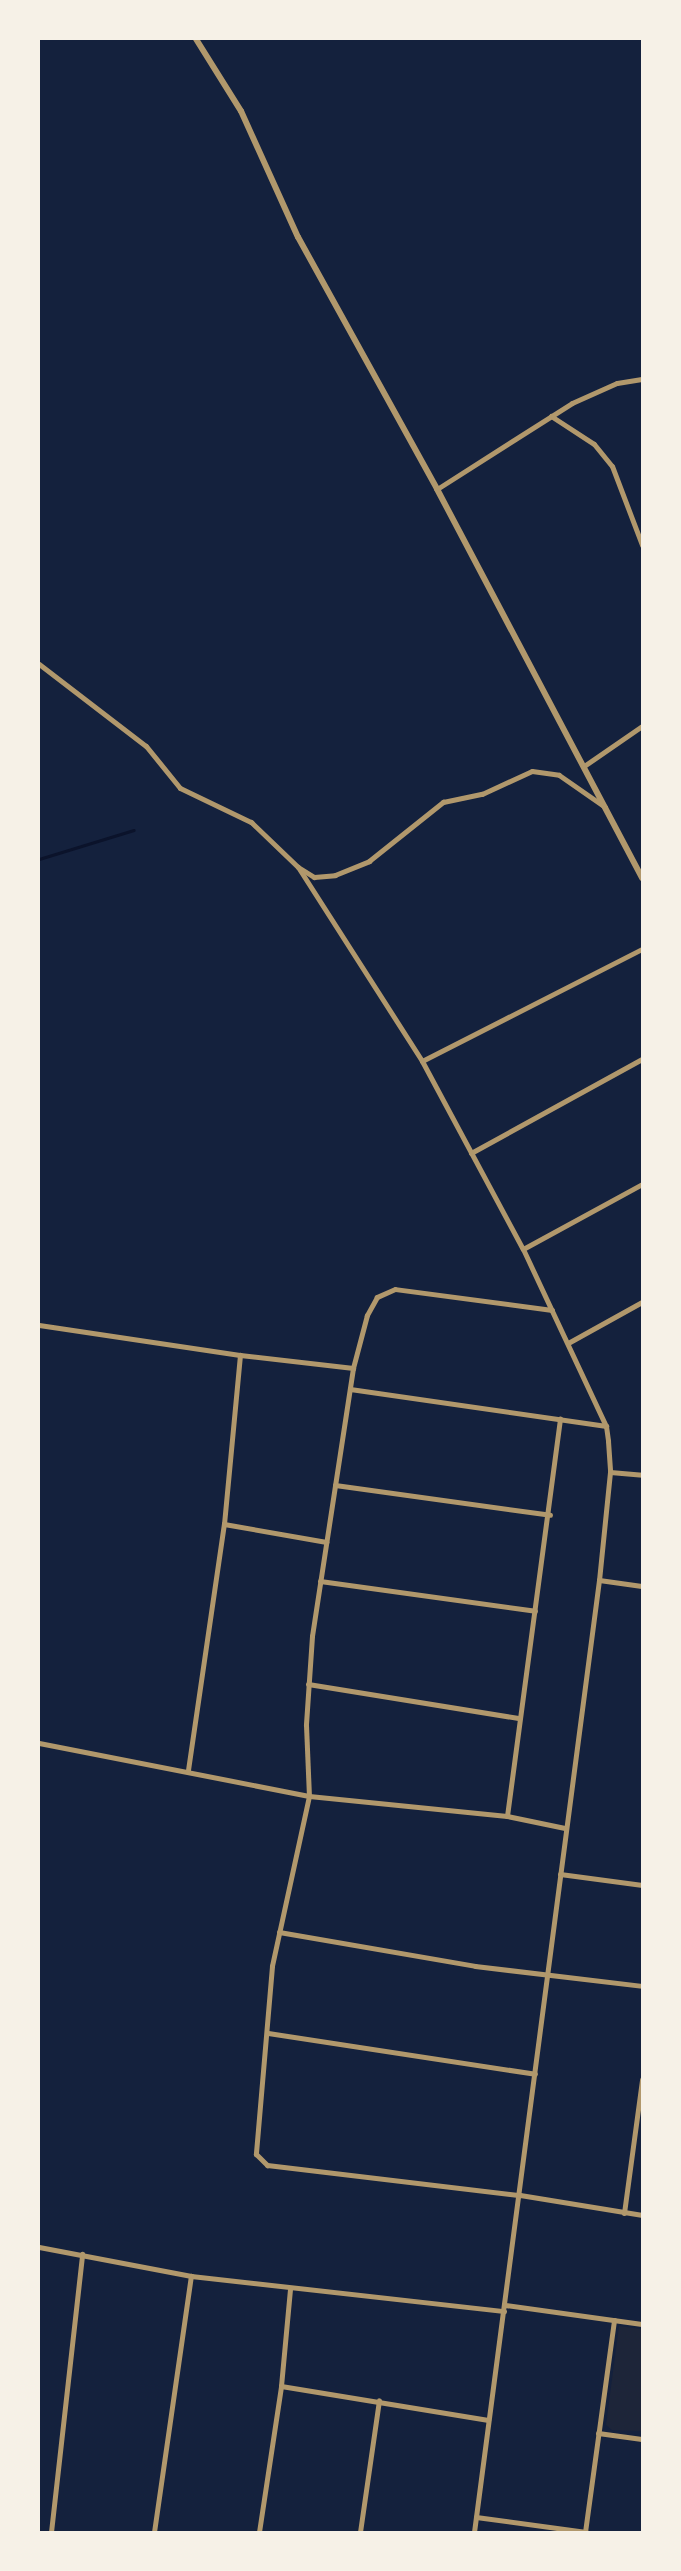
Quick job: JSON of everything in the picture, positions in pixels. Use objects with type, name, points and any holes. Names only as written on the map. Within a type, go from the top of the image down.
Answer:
[{"type":"street","points":[[196,39],[241,111],[298,237],[437,489],[642,879]]},
{"type":"street","points":[[437,489],[552,416],[604,388],[642,379]]},
{"type":"street","points":[[552,416],[594,444],[612,466],[642,545]]},
{"type":"street","points":[[39,664],[146,746],[180,788],[251,822],[298,867],[422,1061],[523,1249],[606,1426],[610,1472],[599,1580],[565,1828],[549,1977],[474,2532]]},
{"type":"street","points":[[584,766],[642,726]]},
{"type":"street","points":[[298,867],[322,878],[354,868],[387,849],[443,802],[482,794],[532,771],[552,772],[606,807]]},
{"type":"street","points":[[422,1061],[642,949]]},
{"type":"street","points":[[471,1153],[642,1059]]},
{"type":"street","points":[[523,1249],[642,1184]]},
{"type":"street","points":[[552,1310],[395,1288],[377,1297],[372,1305],[353,1368],[320,1581],[308,1684],[309,1796],[269,1988],[268,2034],[257,2145],[262,2162],[520,2195],[642,2215]]},
{"type":"street","points":[[568,1343],[642,1302]]},
{"type":"street","points":[[39,1325],[240,1355],[353,1368]]},
{"type":"street","points":[[188,1770],[224,1524],[240,1355]]},
{"type":"street","points":[[350,1389],[606,1426]]},
{"type":"street","points":[[507,1816],[518,1718],[550,1515],[560,1419]]},
{"type":"street","points":[[610,1472],[642,1475]]},
{"type":"street","points":[[335,1485],[550,1515]]},
{"type":"street","points":[[224,1524],[326,1542]]},
{"type":"street","points":[[599,1580],[642,1586]]},
{"type":"street","points":[[320,1581],[535,1611]]},
{"type":"street","points":[[308,1684],[518,1718]]},
{"type":"street","points":[[39,1743],[188,1770],[309,1796],[507,1816],[565,1828]]},
{"type":"street","points":[[560,1874],[642,1885]]},
{"type":"street","points":[[279,1932],[549,1977],[642,1986]]},
{"type":"street","points":[[268,2034],[535,2074]]},
{"type":"street","points":[[624,2213],[641,2107],[642,2079]]},
{"type":"street","points":[[39,2247],[191,2276],[290,2289],[505,2308],[642,2324]]},
{"type":"street","points":[[51,2532],[82,2254]]},
{"type":"street","points":[[154,2532],[191,2276]]},
{"type":"street","points":[[259,2532],[281,2386],[290,2289]]},
{"type":"street","points":[[476,2517],[586,2532],[614,2320]]},
{"type":"street","points":[[281,2386],[380,2400],[488,2420]]},
{"type":"street","points":[[360,2532],[380,2400]]},
{"type":"street","points":[[598,2433],[642,2439]]},
{"type":"shaded area","points":[[619,2326],[642,2329],[642,2431],[612,2430],[606,2425]]},
{"type":"waterway","points":[[39,859],[134,830]]}]
